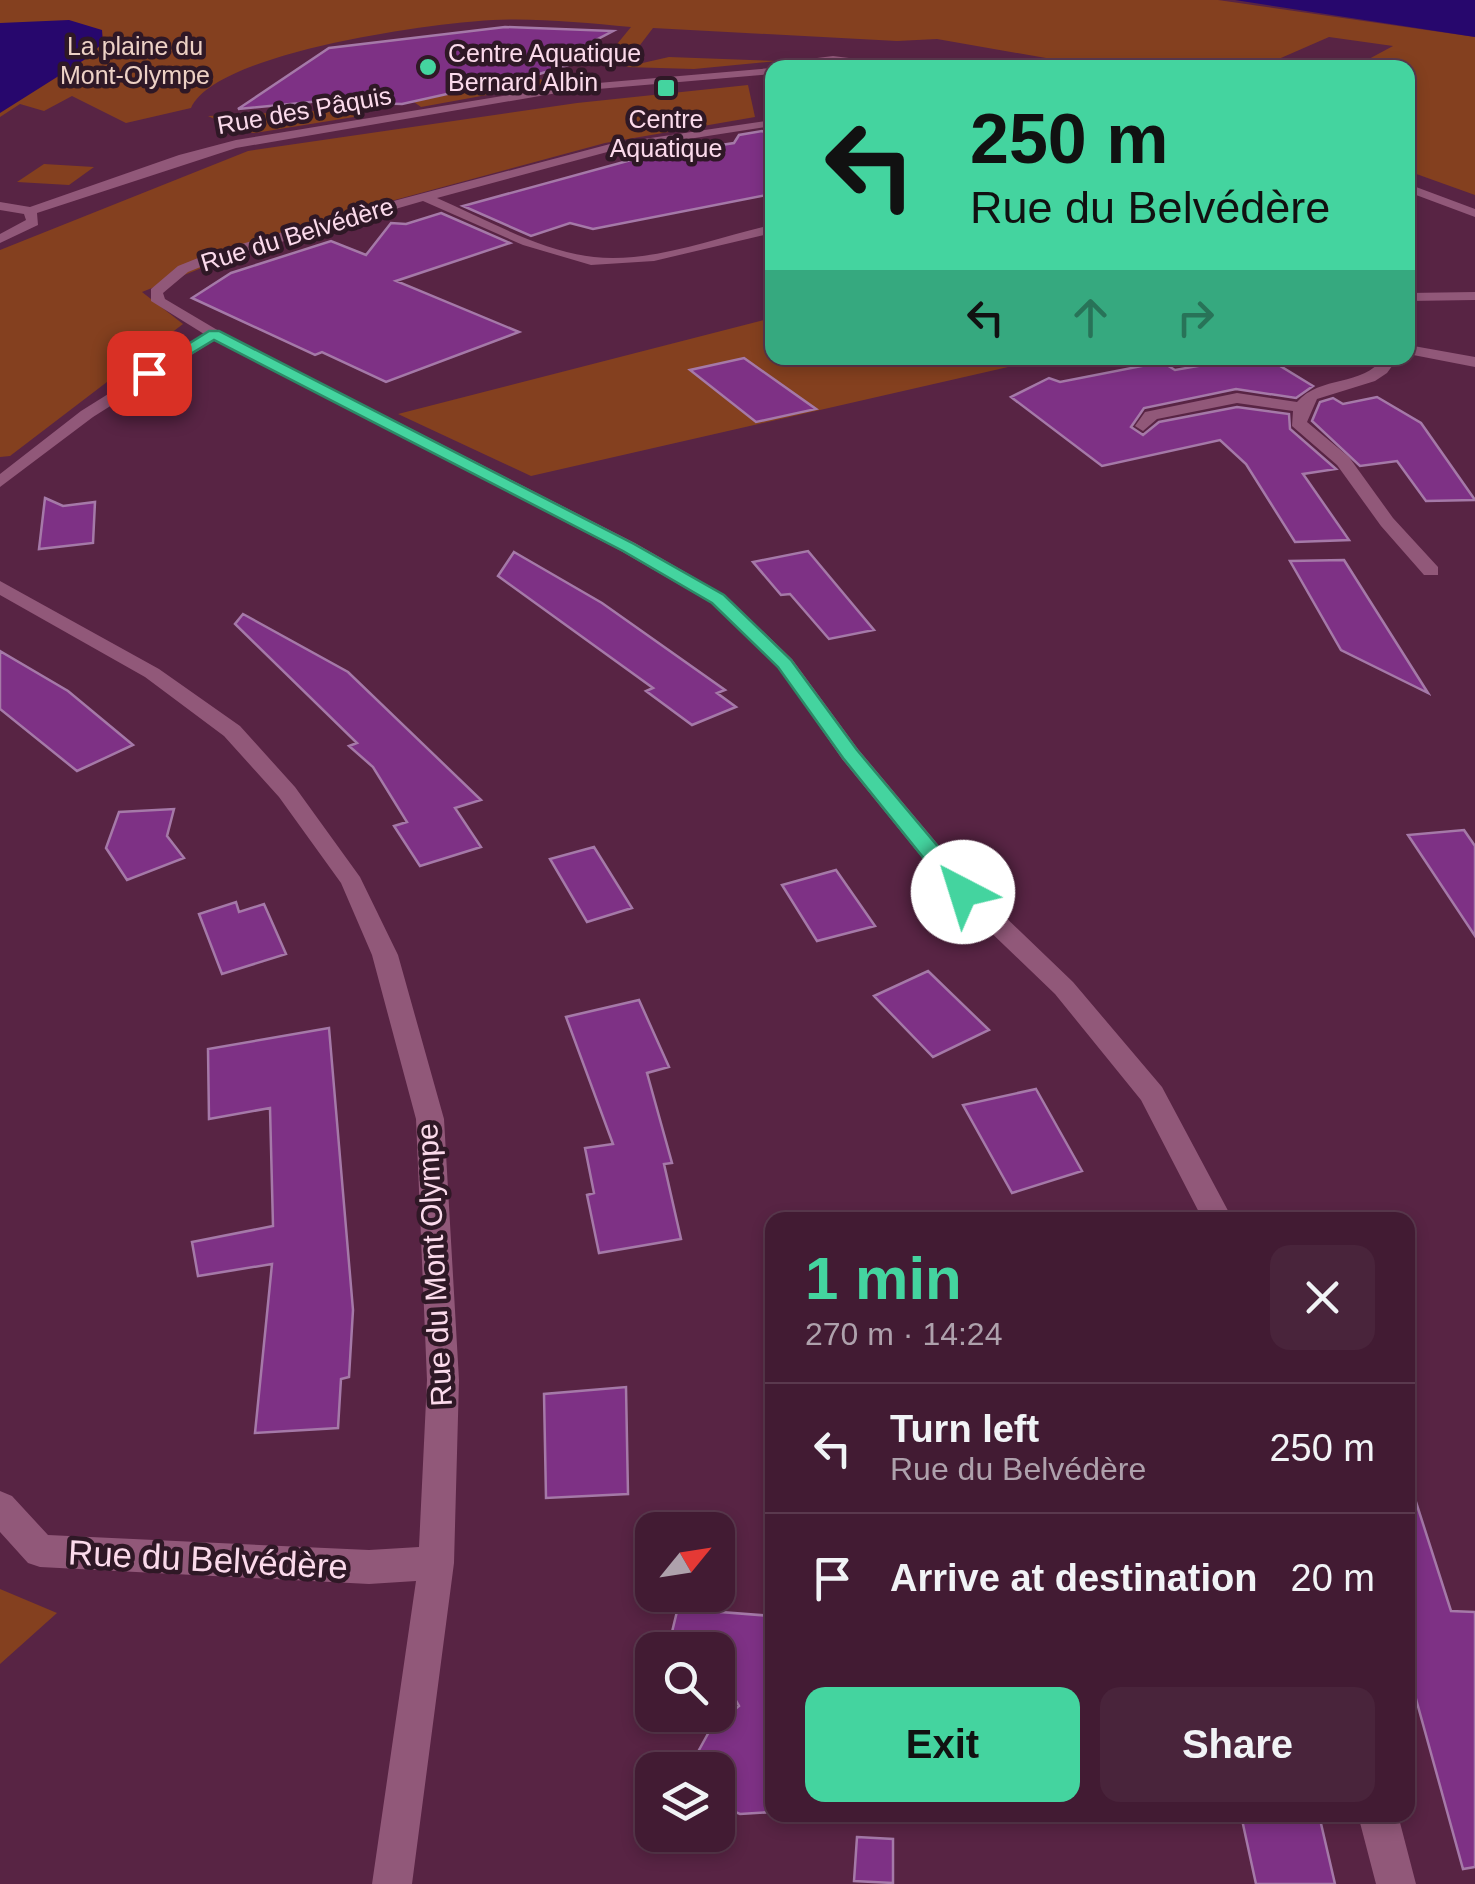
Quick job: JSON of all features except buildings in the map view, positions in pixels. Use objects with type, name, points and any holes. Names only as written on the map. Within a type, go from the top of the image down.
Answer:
[{"type":"street","name":"Rue des Pâquis","points":[[0,206],[30,211],[74,200],[193,153],[236,144],[563,89],[765,72]]},
{"type":"street","name":"Rue du Belvédère","points":[[214,334],[158,301],[156,292],[182,269],[231,251],[424,197],[648,140],[765,124]]},
{"type":"street","points":[[1415,191],[1475,213]]},
{"type":"street","points":[[424,197],[562,253],[594,261],[620,261],[765,232]]},
{"type":"street","name":"Rue des Pâquis","points":[[0,239],[33,222],[30,211]]},
{"type":"street","points":[[1415,297],[1475,296]]},
{"type":"street","points":[[0,482],[87,414],[214,334],[628,547],[718,599],[785,664],[850,754],[963,892],[1064,988],[1152,1094],[1214,1212]]},
{"type":"street","points":[[1415,351],[1475,362]]},
{"type":"street","points":[[1388,365],[1373,375],[1307,396],[1299,407],[1298,424],[1342,461],[1387,522],[1431,571]]},
{"type":"street","points":[[1144,426],[1151,415],[1238,398],[1299,407]]},
{"type":"street","name":"Rue du Mont Olympe","points":[[0,588],[152,672],[232,731],[287,792],[352,882],[385,954],[430,1119],[443,1380],[436,1562],[392,1884]]},
{"type":"street","name":"Rue du Belvédère","points":[[0,1506],[40,1551],[369,1567],[436,1562]]},
{"type":"street","points":[[1380,1822],[1396,1884]]},
{"type":"green space","name":"La plaine du Mont-Olympe","points":[[0,0],[1218,0],[1475,37],[1475,195],[1415,174],[1415,60],[1367,60],[1393,46],[1329,37],[1276,60],[1057,60],[937,39],[897,41],[653,28],[637,49],[613,49],[631,27],[493,20],[378,34],[282,56],[240,71],[209,88],[191,108],[126,123],[72,96],[44,111],[20,104],[0,117]]},
{"type":"green space","points":[[669,57],[765,61],[694,69],[625,67]]},
{"type":"green space","points":[[533,77],[552,83],[421,107],[414,102],[495,88]]},
{"type":"green space","points":[[748,85],[755,117],[605,143],[321,220],[142,292],[183,324],[10,456],[0,457],[0,250],[248,151],[577,103]]},
{"type":"green space","points":[[352,109],[360,116],[255,133],[243,132],[208,116]]},
{"type":"green space","points":[[44,164],[94,167],[69,185],[17,182]]},
{"type":"green space","points":[[765,320],[765,365],[1016,365],[531,476],[398,414]]},
{"type":"green space","points":[[0,1589],[57,1613],[0,1664]]},
{"type":"shaded area","points":[[1235,0],[1475,0],[1475,37]]},
{"type":"shaded area","points":[[69,20],[102,30],[103,43],[84,60],[0,113],[0,23]]},
{"type":"place","name":"Centre Aquatique Bernard Albin","points":[[428,67]]},
{"type":"place","name":"Centre Aquatique","points":[[666,88]]},
{"type":"route","points":[[149,373],[214,334],[628,547],[718,599],[785,664],[850,754],[963,892]]}]
